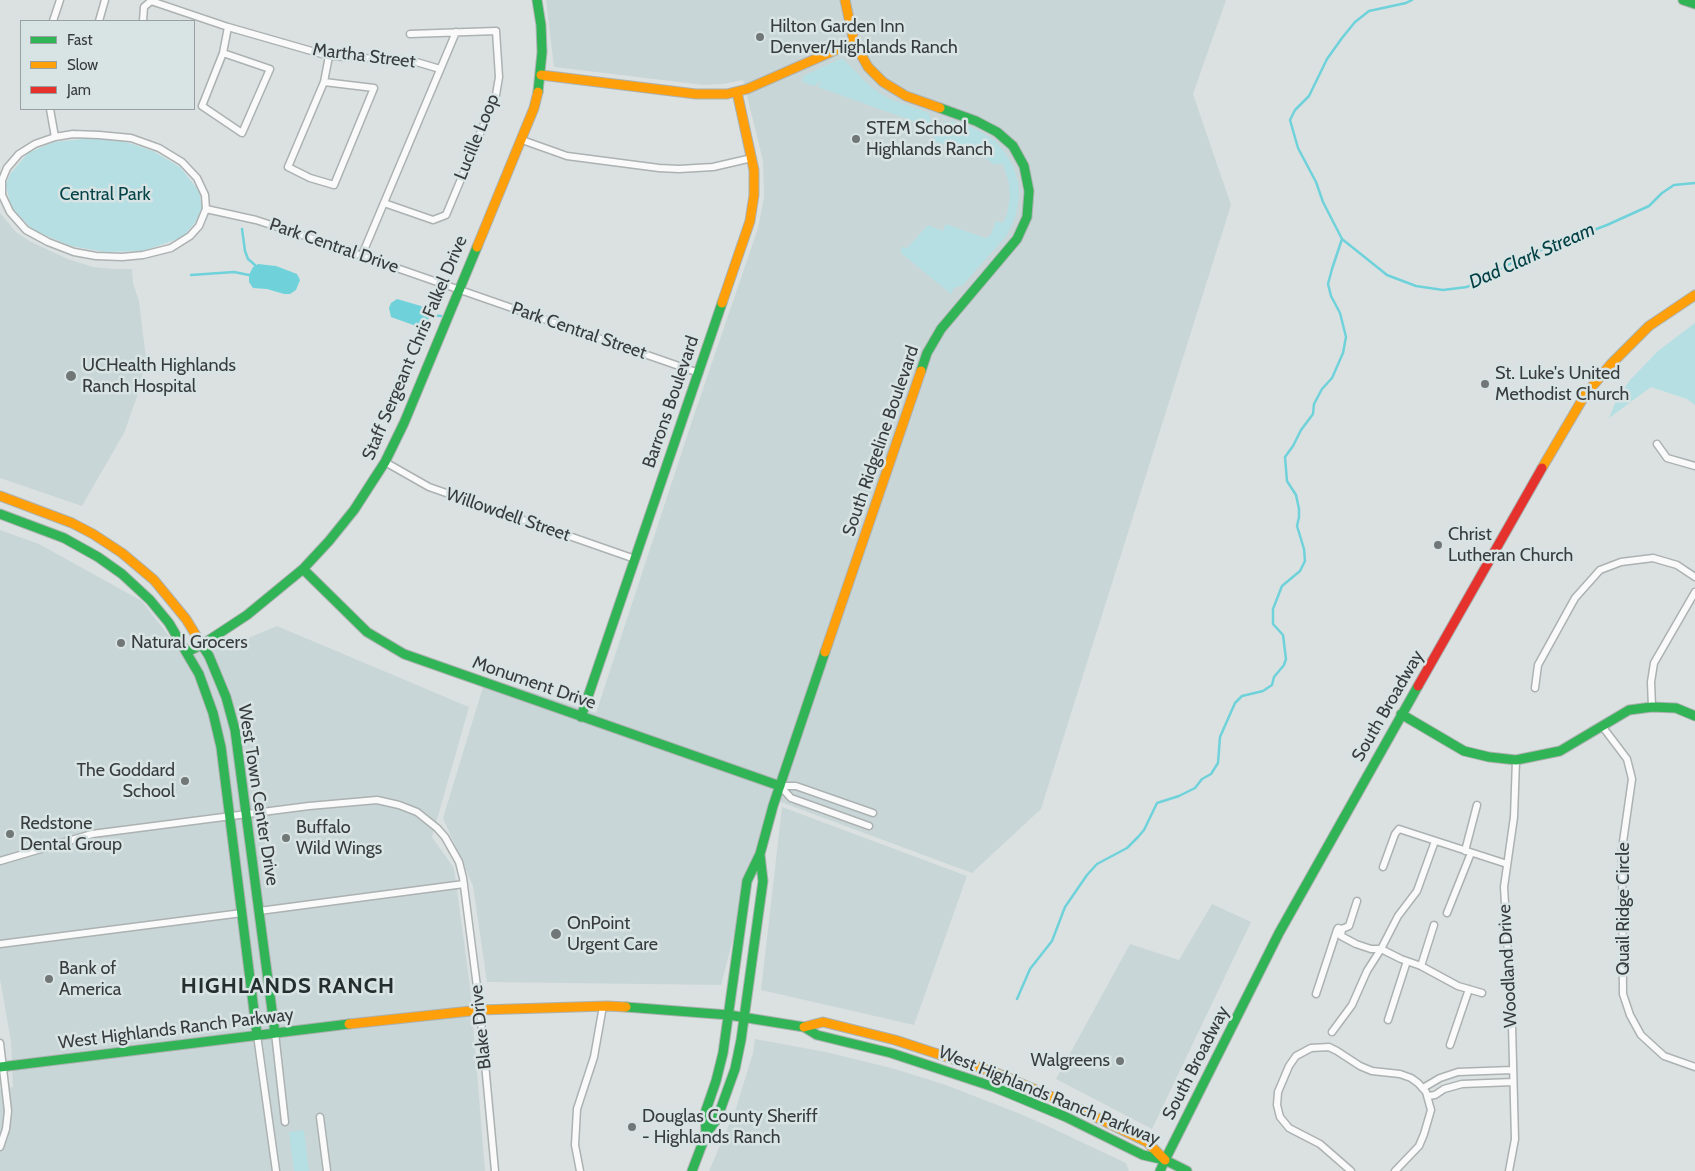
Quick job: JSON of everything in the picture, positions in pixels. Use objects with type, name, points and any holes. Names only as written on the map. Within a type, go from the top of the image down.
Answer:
[{"type":"street","points":[[53,20],[60,0]]},
{"type":"street","points":[[99,20],[105,0]]},
{"type":"street","name":"Martha Street","points":[[143,20],[144,7],[150,0],[228,27],[329,56],[413,61],[440,69],[362,255]]},
{"type":"street","name":"Staff Sergeant Chris Falkel Drive","points":[[188,652],[252,611],[303,568],[325,546],[354,510],[385,462],[400,431],[522,140],[535,103],[541,75],[542,38],[537,0]]},
{"type":"street","name":"South Ridgeline Boulevard","points":[[706,1134],[704,1113],[718,1072],[729,1015],[747,881],[760,854],[780,786],[927,353],[941,329],[1017,239],[1027,217],[1029,190],[1024,166],[1013,146],[997,132],[976,121],[906,96],[883,82],[868,66],[854,42],[845,0]]},
{"type":"street","points":[[1683,0],[1695,4]]},
{"type":"street","points":[[223,53],[270,69],[242,133],[202,106],[223,53],[228,27]]},
{"type":"street","name":"Lucille Loop","points":[[384,203],[434,220],[446,215],[496,95],[499,77],[496,31],[410,34]]},
{"type":"street","points":[[440,69],[456,32]]},
{"type":"street","points":[[541,75],[718,95],[738,92],[854,42]]},
{"type":"street","points":[[324,82],[374,88],[334,185],[310,178],[288,167],[324,82],[329,56]]},
{"type":"street","name":"Barrons Boulevard","points":[[582,717],[750,221],[754,195],[752,158],[738,92]]},
{"type":"street","points":[[50,110],[55,136]]},
{"type":"street","points":[[81,134],[118,136],[142,142],[167,152],[182,162],[197,178],[205,195],[206,209],[201,223],[185,240],[171,248],[135,257],[96,256],[61,248],[26,230],[6,206],[1,180],[10,164],[19,154],[35,144],[55,136],[81,134]]},
{"type":"street","points":[[522,140],[567,156],[659,168],[708,167],[752,158]]},
{"type":"street","name":"Park Central Drive","points":[[206,209],[273,225],[459,289]]},
{"type":"street","name":"Park Central Street","points":[[459,289],[698,373]]},
{"type":"street","name":"South Broadway","points":[[1160,1171],[1279,933],[1563,430],[1585,395],[1610,364],[1636,338],[1663,316],[1695,295]]},
{"type":"street","points":[[1657,444],[1667,458],[1695,466]]},
{"type":"street","name":"Willowdell Street","points":[[385,462],[429,487],[635,559]]},
{"type":"street","name":"West Town Center Drive","points":[[0,496],[72,523],[122,553],[164,591],[203,644],[221,684],[231,714],[239,754],[275,1033]]},
{"type":"street","name":"West Town Center Drive","points":[[0,514],[64,538],[90,552],[116,570],[159,611],[188,652],[204,686],[221,747],[257,1035]]},
{"type":"street","points":[[1535,688],[1538,665],[1575,598],[1600,570],[1621,562],[1653,558],[1677,565],[1695,577]]},
{"type":"street","name":"Monument Drive","points":[[303,568],[362,628],[393,649],[426,663],[780,786],[796,786],[873,813]]},
{"type":"street","points":[[1652,707],[1651,682],[1654,664],[1695,592]]},
{"type":"street","points":[[1401,714],[1464,751],[1516,760],[1560,752],[1629,710],[1652,707],[1676,708],[1695,716]]},
{"type":"street","name":"Quail Ridge Circle","points":[[1602,726],[1627,759],[1632,779],[1622,849],[1623,994],[1630,1015],[1641,1035],[1664,1056],[1695,1067]]},
{"type":"street","name":"Woodland Drive","points":[[1509,1171],[1515,1138],[1512,1025],[1504,887],[1514,817],[1516,760]]},
{"type":"street","name":"Monument Drive","points":[[780,786],[791,798],[869,826]]},
{"type":"street","name":"Blake Drive","points":[[0,861],[92,834],[362,800],[382,800],[399,804],[417,812],[437,828],[460,862],[480,1010],[495,1171]]},
{"type":"street","points":[[1447,913],[1468,852],[1477,805]]},
{"type":"street","points":[[1383,868],[1395,834],[1399,829],[1507,864]]},
{"type":"street","points":[[1332,1032],[1352,1005],[1367,971],[1398,916],[1417,891],[1435,841]]},
{"type":"street","name":"South Ridgeline Boulevard","points":[[706,1134],[717,1118],[735,1069],[763,881],[760,854]]},
{"type":"street","points":[[259,911],[464,884]]},
{"type":"street","points":[[1340,929],[1349,926],[1357,901]]},
{"type":"street","points":[[0,944],[242,913]]},
{"type":"street","points":[[1421,966],[1434,925]]},
{"type":"street","points":[[1340,929],[1341,936],[1356,944],[1371,949],[1381,949],[1421,966],[1458,986],[1482,993]]},
{"type":"street","points":[[1316,994],[1340,929]]},
{"type":"street","points":[[1388,1020],[1407,961]]},
{"type":"street","points":[[1450,1046],[1469,989]]},
{"type":"street","points":[[580,1171],[575,1145],[576,1116],[580,1096],[594,1057],[603,1006]]},
{"type":"street","name":"West Highlands Ranch Parkway","points":[[2,1067],[257,1035],[480,1010],[603,1006],[729,1015],[804,1027],[817,1035],[931,1065],[994,1087],[1066,1117],[1143,1155],[1165,1160]]},
{"type":"street","name":"West Highlands Ranch Parkway","points":[[804,1027],[823,1022],[915,1046],[999,1074],[1071,1105],[1147,1142],[1165,1160]]},
{"type":"street","points":[[275,1033],[285,1122]]},
{"type":"street","points":[[257,1035],[276,1171]]},
{"type":"street","points":[[0,1043],[8,1116],[0,1146]]},
{"type":"street","points":[[1351,1171],[1320,1144],[1289,1128],[1280,1117],[1277,1106],[1278,1092],[1289,1066],[1296,1056],[1311,1048],[1329,1047],[1372,1071],[1405,1076],[1423,1088],[1428,1096],[1431,1110],[1428,1122],[1419,1146],[1395,1171]]},
{"type":"street","points":[[1423,1088],[1440,1078],[1458,1072],[1512,1070]]},
{"type":"street","points":[[1428,1096],[1462,1084],[1513,1082]]},
{"type":"street","points":[[320,1118],[327,1171]]},
{"type":"street","points":[[692,1171],[706,1134]]},
{"type":"street","points":[[1165,1160],[1187,1171]]},
{"type":"shaded area","points":[[546,0],[1226,0],[1193,94],[1231,205],[1041,809],[972,873],[770,798],[721,985],[487,982],[473,886],[443,818],[486,677],[596,713],[758,228],[764,197],[763,161],[743,80],[704,85],[554,67]]},
{"type":"shaded area","name":"UCHealth Highlands Ranch Hospital","points":[[0,213],[16,232],[31,242],[68,259],[93,267],[132,269],[133,283],[139,301],[146,359],[138,394],[124,433],[82,506],[0,478]]},
{"type":"shaded area","points":[[0,530],[39,544],[142,601],[175,644],[229,646],[277,626],[469,707],[432,837],[454,868],[470,986],[485,1171],[0,1171],[0,1089],[13,1087],[11,1042],[0,979]]},
{"type":"shaded area","points":[[782,807],[967,876],[914,1025],[761,990]]},
{"type":"shaded area","points":[[1212,904],[1251,922],[1152,1129],[1056,1079],[1130,944],[1179,960]]},
{"type":"shaded area","points":[[755,1039],[826,1052],[895,1069],[946,1085],[1054,1129],[1126,1163],[1129,1171],[709,1171],[736,1108],[753,1053]]},
{"type":"green space","points":[[843,59],[881,94],[929,113],[931,121],[929,124],[927,126],[818,87],[821,81],[814,86],[803,82],[802,79],[805,75]]},
{"type":"green space","points":[[945,121],[953,121],[973,128],[995,141],[1013,165],[1018,182],[1019,196],[1016,215],[1007,235],[963,285],[954,288],[951,294],[901,253],[901,249],[903,246],[906,249],[928,225],[943,231],[946,224],[985,238],[990,236],[996,221],[1003,223],[1007,214],[1010,196],[1009,184],[1003,164],[993,164],[986,158],[988,154],[947,140],[944,144],[931,141]]},
{"type":"green space","name":"Central Park","points":[[93,138],[126,142],[153,151],[180,167],[199,191],[203,213],[183,237],[143,251],[105,252],[71,246],[33,230],[11,207],[6,185],[10,174],[28,153],[54,142]]},
{"type":"green space","points":[[1695,323],[1695,405],[1687,399],[1651,387],[1609,418],[1618,396],[1631,379],[1658,351]]},
{"type":"green space","points":[[304,1130],[309,1171],[294,1171],[289,1132]]},
{"type":"water","points":[[258,264],[276,266],[297,274],[300,280],[296,290],[290,294],[284,294],[267,289],[253,288],[249,282],[249,275],[253,267]]},
{"type":"water","points":[[397,299],[428,310],[429,318],[426,325],[419,327],[391,317],[389,308],[391,303]]},
{"type":"waterway","points":[[1017,999],[1030,969],[1052,941],[1065,907],[1087,875],[1097,864],[1127,848],[1138,837],[1144,830],[1157,803],[1179,796],[1195,788],[1202,779],[1211,774],[1218,763],[1220,737],[1235,703],[1242,696],[1263,691],[1272,685],[1274,677],[1284,665],[1286,659],[1283,635],[1273,624],[1273,609],[1282,586],[1300,571],[1305,561],[1304,549],[1297,526],[1299,509],[1296,495],[1287,481],[1285,457],[1313,414],[1314,404],[1322,389],[1332,378],[1343,353],[1346,337],[1340,313],[1331,296],[1328,284],[1342,239],[1298,148],[1290,120],[1295,110],[1309,96],[1327,59],[1355,22],[1369,11],[1412,0]]},
{"type":"waterway","name":"Dad Clark Stream","points":[[1342,239],[1387,275],[1416,286],[1443,290],[1467,287],[1525,256],[1607,225],[1649,206],[1662,193],[1674,185],[1695,183]]},
{"type":"waterway","points":[[242,229],[245,251],[248,259],[255,265]]},
{"type":"waterway","points":[[191,275],[234,272],[249,275]]},
{"type":"waterway","points":[[429,315],[441,316]]},
{"type":"traffic: fast","points":[[537,0],[541,25],[542,52],[538,92]]},
{"type":"traffic: fast","points":[[1683,0],[1695,4]]},
{"type":"traffic: fast","points":[[921,371],[927,353],[941,329],[1017,239],[1027,217],[1029,191],[1024,166],[1013,146],[997,132],[976,121],[940,108]]},
{"type":"traffic: fast","points":[[187,652],[203,644],[247,615],[303,569],[354,510],[385,462],[404,423],[477,247]]},
{"type":"traffic: fast","points":[[581,717],[722,303]]},
{"type":"traffic: fast","points":[[0,514],[64,538],[98,557],[122,574],[150,600],[169,623],[199,674],[213,713],[221,747],[257,1035]]},
{"type":"traffic: fast","points":[[303,569],[367,632],[404,654],[780,786]]},
{"type":"traffic: fast","points":[[197,637],[209,656],[226,697],[235,730],[275,1033]]},
{"type":"traffic: fast","points":[[706,1134],[705,1113],[723,1053],[747,881],[760,854],[773,806],[825,652]]},
{"type":"traffic: fast","points":[[1165,1160],[1279,933],[1418,686]]},
{"type":"traffic: fast","points":[[1401,714],[1464,751],[1489,757],[1516,760],[1560,751],[1629,710],[1652,707],[1676,708],[1695,716]]},
{"type":"traffic: fast","points":[[692,1171],[706,1134],[717,1119],[735,1069],[741,1040],[763,881],[760,855]]},
{"type":"traffic: fast","points":[[626,1007],[729,1015],[804,1027],[817,1035],[891,1053],[994,1087],[1066,1117],[1143,1155],[1165,1160],[1187,1171]]},
{"type":"traffic: fast","points":[[0,1067],[349,1024]]},
{"type":"traffic: fast","points":[[1160,1171],[1165,1160]]},
{"type":"traffic: slow","points":[[845,0],[854,42],[868,67],[883,82],[906,96],[940,108]]},
{"type":"traffic: slow","points":[[541,75],[696,94],[727,94],[747,89],[854,42]]},
{"type":"traffic: slow","points":[[477,247],[534,108],[538,92]]},
{"type":"traffic: slow","points":[[722,303],[750,221],[754,195],[754,170],[737,92]]},
{"type":"traffic: slow","points":[[1542,468],[1585,395],[1611,364],[1649,326],[1695,295]]},
{"type":"traffic: slow","points":[[825,652],[921,371]]},
{"type":"traffic: slow","points":[[0,496],[72,523],[122,553],[154,580],[186,619],[197,637]]},
{"type":"traffic: slow","points":[[349,1024],[480,1010],[626,1007]]},
{"type":"traffic: slow","points":[[804,1027],[823,1022],[895,1040],[999,1074],[1071,1105],[1147,1142],[1165,1160]]},
{"type":"traffic: jam","points":[[1418,686],[1542,468]]},
{"type":"place","name":"Hilton Garden Inn Denver/Highlands Ranch","points":[[760,37]]},
{"type":"place","name":"STEM School Highlands Ranch","points":[[856,139]]},
{"type":"place","name":"UCHealth Highlands Ranch Hospital","points":[[71,376]]},
{"type":"place","name":"St. Luke's United Methodist Church","points":[[1485,384]]},
{"type":"place","name":"Christ Lutheran Church","points":[[1438,545]]},
{"type":"place","name":"Natural Grocers","points":[[121,643]]},
{"type":"place","name":"The Goddard School","points":[[185,781]]},
{"type":"place","name":"Redstone Dental Group","points":[[10,834]]},
{"type":"place","name":"Buffalo Wild Wings","points":[[286,838]]},
{"type":"place","name":"OnPoint Urgent Care","points":[[556,934]]},
{"type":"place","name":"Bank of America","points":[[49,979]]},
{"type":"place","name":"Walgreens","points":[[1120,1061]]},
{"type":"place","name":"Douglas County Sheriff - Highlands Ranch","points":[[632,1127]]},
{"type":"district","name":"HIGHLANDS RANCH","points":[[288,987]]}]
